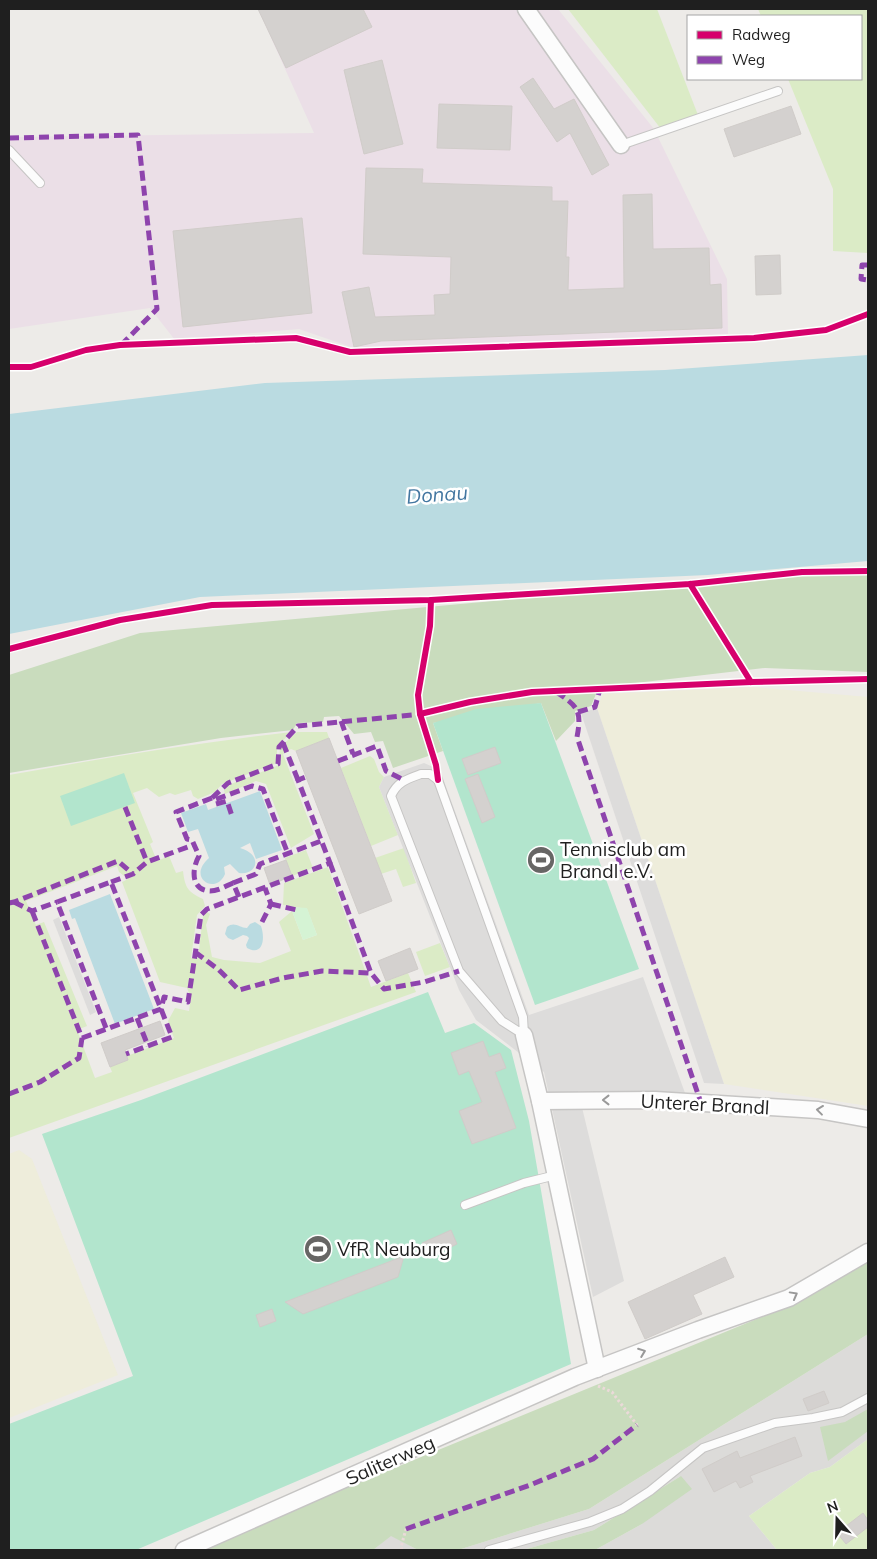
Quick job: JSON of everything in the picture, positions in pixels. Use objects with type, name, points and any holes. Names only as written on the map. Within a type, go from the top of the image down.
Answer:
[{"type":"street","points":[[526,9],[621,145]]},
{"type":"street","points":[[524,1035],[540,1101],[596,1369],[789,1298],[868,1252]]},
{"type":"street","name":"Unterer Brandl","points":[[540,1101],[655,1100],[818,1110],[868,1119]]},
{"type":"street","name":"Saliterweg","points":[[184,1550],[596,1369]]},
{"type":"lane","points":[[621,145],[778,91]]},
{"type":"lane","points":[[9,150],[40,183]]},
{"type":"lane","points":[[421,774],[430,774],[438,780],[523,1017],[524,1035],[502,1022],[459,971],[391,796],[395,787],[404,780],[421,774]]},
{"type":"lane","points":[[465,1205],[524,1183],[556,1176]]},
{"type":"lane","points":[[489,1550],[590,1522],[622,1509],[650,1492],[703,1448],[775,1423],[842,1412],[868,1398]]},
{"type":"path","points":[[575,1377],[612,1392],[637,1425]]},
{"type":"path","points":[[402,1550],[401,1547],[406,1529]]},
{"type":"shaded area","points":[[258,9],[558,9],[654,129],[727,279],[728,334],[354,348],[299,329],[175,340],[150,308],[9,329],[9,137],[314,133]]},
{"type":"shaded area","points":[[597,708],[724,1084],[704,1083],[581,713]]},
{"type":"shaded area","points":[[424,763],[440,770],[529,1015],[643,977],[685,1093],[578,1091],[624,1281],[593,1297],[544,1072],[476,1020],[459,990],[379,787],[384,777]]},
{"type":"shaded area","points":[[59,917],[96,1012],[90,1015],[53,920]]},
{"type":"shaded area","points":[[868,1334],[868,1439],[830,1467],[810,1473],[749,1516],[777,1550],[595,1550],[642,1524],[681,1476],[594,1530],[523,1550],[458,1550],[589,1509]]},
{"type":"shaded area","points":[[391,1535],[418,1550],[373,1550]]},
{"type":"green space","points":[[568,9],[657,9],[698,115],[661,129]]},
{"type":"green space","points":[[758,9],[868,9],[868,253],[833,251],[833,189],[788,80],[862,80],[862,15],[761,15]]},
{"type":"green space","points":[[868,567],[868,672],[765,668],[627,684],[597,685],[596,694],[591,706],[575,711],[575,721],[556,741],[541,703],[433,723],[443,751],[393,768],[383,741],[375,742],[371,732],[354,734],[339,716],[324,717],[323,722],[297,723],[293,730],[221,738],[9,773],[9,675],[140,633]]},
{"type":"green space","points":[[753,687],[868,697],[868,1106],[724,1084],[597,708],[603,694]]},
{"type":"green space","name":"Tennisclub am Brandl e.V.","points":[[541,703],[639,969],[535,1005],[433,723],[476,709]]},
{"type":"green space","points":[[292,732],[277,746],[277,763],[222,784],[215,792],[198,799],[193,796],[191,790],[175,795],[170,793],[159,797],[147,788],[133,793],[153,842],[150,844],[157,861],[169,856],[176,873],[183,871],[188,889],[203,899],[205,906],[197,915],[191,958],[198,958],[203,916],[207,912],[210,914],[206,925],[212,957],[224,960],[260,963],[291,951],[279,922],[292,911],[303,940],[317,935],[307,909],[283,905],[284,883],[328,867],[371,987],[408,973],[416,992],[9,1138],[9,775],[150,751]],"holes":[[[117,866],[119,872],[128,879],[122,882],[160,982],[187,988],[191,998],[189,1011],[175,1008],[168,1021],[174,1038],[127,1056],[128,1060],[110,1067],[112,1072],[95,1078],[77,1030],[87,1026],[44,922],[36,925],[26,901]]]},
{"type":"green space","points":[[297,732],[327,732],[329,738],[296,751],[291,749],[283,754],[314,834],[291,848],[266,784],[256,781],[225,794],[224,790],[231,784],[279,765],[280,747]]},
{"type":"green space","points":[[370,756],[374,759],[379,772],[384,777],[379,787],[398,835],[371,846],[341,768]]},
{"type":"green space","points":[[124,773],[135,803],[71,826],[60,796]]},
{"type":"green space","points":[[404,848],[416,883],[403,887],[396,869],[381,874],[375,858]]},
{"type":"green space","points":[[306,850],[313,868],[292,876],[285,858]]},
{"type":"green space","points":[[293,907],[307,908],[317,935],[303,940],[292,911]]},
{"type":"green space","points":[[440,943],[450,967],[425,976],[416,952]]},
{"type":"green space","name":"VfR Neuburg","points":[[428,992],[445,1033],[474,1023],[511,1050],[529,1121],[571,1364],[136,1550],[9,1550],[9,1424],[133,1376],[42,1134],[141,1100]]},
{"type":"green space","points":[[19,1150],[32,1159],[118,1375],[9,1418],[9,1154]]},
{"type":"green space","points":[[868,1260],[868,1334],[589,1509],[458,1550],[418,1550],[391,1536],[373,1550],[195,1550],[793,1304]]},
{"type":"green space","points":[[868,1409],[868,1431],[828,1461],[820,1427],[845,1422]]},
{"type":"green space","points":[[868,1439],[868,1550],[777,1550],[749,1516],[810,1473],[830,1467]]},
{"type":"green space","points":[[681,1476],[692,1489],[642,1524],[595,1550],[523,1550],[594,1530]]},
{"type":"water","name":"Donau","points":[[868,355],[868,561],[708,575],[200,597],[9,634],[9,414],[265,383],[665,370]]},
{"type":"water","points":[[260,791],[282,850],[256,859],[250,843],[240,848],[247,851],[255,859],[254,868],[245,873],[239,873],[230,864],[224,867],[225,874],[221,880],[215,884],[205,882],[201,872],[203,865],[209,858],[198,829],[188,832],[181,813],[206,804],[208,810]]},
{"type":"water","points":[[110,894],[154,1009],[115,1024],[75,918],[72,919],[69,910]]},
{"type":"water","points":[[255,922],[261,926],[263,935],[262,944],[257,950],[247,948],[246,945],[249,938],[247,936],[243,935],[233,940],[225,934],[227,927],[230,925],[247,928]]},
{"type":"building","points":[[258,9],[363,9],[372,27],[286,68]]},
{"type":"building","points":[[382,60],[403,144],[364,154],[344,70]]},
{"type":"building","points":[[533,78],[554,109],[574,99],[609,165],[592,175],[570,133],[557,142],[520,87]]},
{"type":"building","points":[[439,104],[512,106],[510,150],[437,148]]},
{"type":"building","points":[[791,106],[801,134],[734,157],[724,129]]},
{"type":"building","points":[[366,168],[423,169],[422,183],[552,187],[552,201],[568,201],[566,257],[569,257],[568,290],[624,288],[623,195],[652,194],[653,249],[709,248],[710,285],[721,284],[722,328],[381,341],[354,347],[342,292],[369,287],[375,317],[435,315],[434,295],[450,294],[451,257],[363,254]]},
{"type":"building","points":[[302,218],[312,313],[183,327],[173,231]]},
{"type":"building","points":[[780,255],[781,294],[756,295],[755,256]]},
{"type":"building","points":[[329,738],[392,901],[359,914],[296,751]]},
{"type":"building","points":[[495,747],[501,763],[468,775],[462,759]]},
{"type":"building","points":[[478,774],[495,817],[482,823],[465,779]]},
{"type":"building","points":[[286,860],[292,876],[270,885],[264,868]]},
{"type":"building","points":[[410,948],[418,969],[386,981],[378,961]]},
{"type":"building","points":[[160,1021],[165,1035],[125,1050],[128,1060],[110,1067],[101,1043]]},
{"type":"building","points":[[483,1041],[489,1057],[500,1053],[506,1068],[495,1072],[516,1128],[472,1144],[459,1111],[482,1102],[469,1071],[459,1075],[451,1053]]},
{"type":"building","points":[[451,1230],[457,1244],[429,1258],[422,1243]]},
{"type":"building","points":[[404,1256],[398,1277],[303,1314],[285,1302]]},
{"type":"building","points":[[725,1257],[734,1277],[693,1295],[702,1314],[645,1339],[628,1302]]},
{"type":"building","points":[[272,1309],[276,1321],[260,1327],[256,1315]]},
{"type":"building","points":[[824,1391],[829,1403],[808,1411],[803,1399]]},
{"type":"building","points":[[795,1437],[802,1456],[750,1476],[753,1482],[740,1488],[736,1481],[714,1492],[702,1469],[737,1451],[740,1458]]},
{"type":"building","points":[[863,1513],[868,1520],[868,1527],[846,1544],[837,1533]]},
{"type":"marked path","points":[[9,138],[138,135],[157,309],[121,345]]},
{"type":"marked path","points":[[868,265],[862,265],[861,279],[868,280]]},
{"type":"marked path","points":[[578,712],[595,707],[600,689]]},
{"type":"marked path","points":[[556,692],[569,701],[577,710],[579,721],[577,737],[701,1103]]},
{"type":"marked path","points":[[212,798],[228,783],[278,764],[279,747],[298,726],[423,714]]},
{"type":"marked path","points":[[341,721],[353,754]]},
{"type":"marked path","points":[[283,743],[298,780]]},
{"type":"marked path","points":[[338,761],[377,746],[386,771],[404,780]]},
{"type":"marked path","points":[[82,1038],[161,1009],[164,997],[188,1002],[201,915],[207,909],[330,863],[298,780],[306,777]]},
{"type":"marked path","points":[[239,897],[233,883],[213,891],[203,890],[196,883],[194,872],[199,856],[192,840],[187,839],[176,812],[212,798],[214,800],[252,786],[263,789],[288,854]]},
{"type":"marked path","points":[[216,804],[227,801],[232,816]]},
{"type":"marked path","points":[[125,807],[147,862]]},
{"type":"marked path","points":[[233,883],[256,874],[260,864],[321,841]]},
{"type":"marked path","points":[[111,882],[133,874],[147,862],[193,845]]},
{"type":"marked path","points":[[9,903],[118,861],[133,874]]},
{"type":"marked path","points":[[330,863],[371,973],[384,989],[424,982],[459,971]]},
{"type":"marked path","points":[[106,1028],[57,902],[111,882],[172,1037],[126,1054]]},
{"type":"marked path","points":[[262,922],[271,904],[265,888]]},
{"type":"marked path","points":[[14,902],[32,911],[57,902]]},
{"type":"marked path","points":[[271,904],[297,910]]},
{"type":"marked path","points":[[9,1094],[40,1082],[79,1058],[82,1038],[32,911]]},
{"type":"marked path","points":[[195,952],[219,970],[239,990],[283,978],[322,971],[371,973]]},
{"type":"marked path","points":[[137,1018],[148,1046]]},
{"type":"marked path","points":[[406,1529],[530,1485],[593,1459],[637,1425]]},
{"type":"cycle path","points":[[9,367],[31,367],[86,350],[120,345],[296,338],[350,352],[754,338],[826,330],[868,314]]},
{"type":"cycle path","points":[[9,649],[120,620],[212,605],[431,600],[690,584],[802,572],[868,571]]},
{"type":"cycle path","points":[[690,584],[751,682]]},
{"type":"cycle path","points":[[431,600],[430,626],[418,695],[420,714],[436,765],[438,780]]},
{"type":"cycle path","points":[[420,714],[470,702],[532,692],[751,682],[868,679]]},
{"type":"place","name":"Tennisclub am Brandl e.V.","points":[[541,860]]},
{"type":"place","name":"VfR Neuburg","points":[[318,1249]]}]
